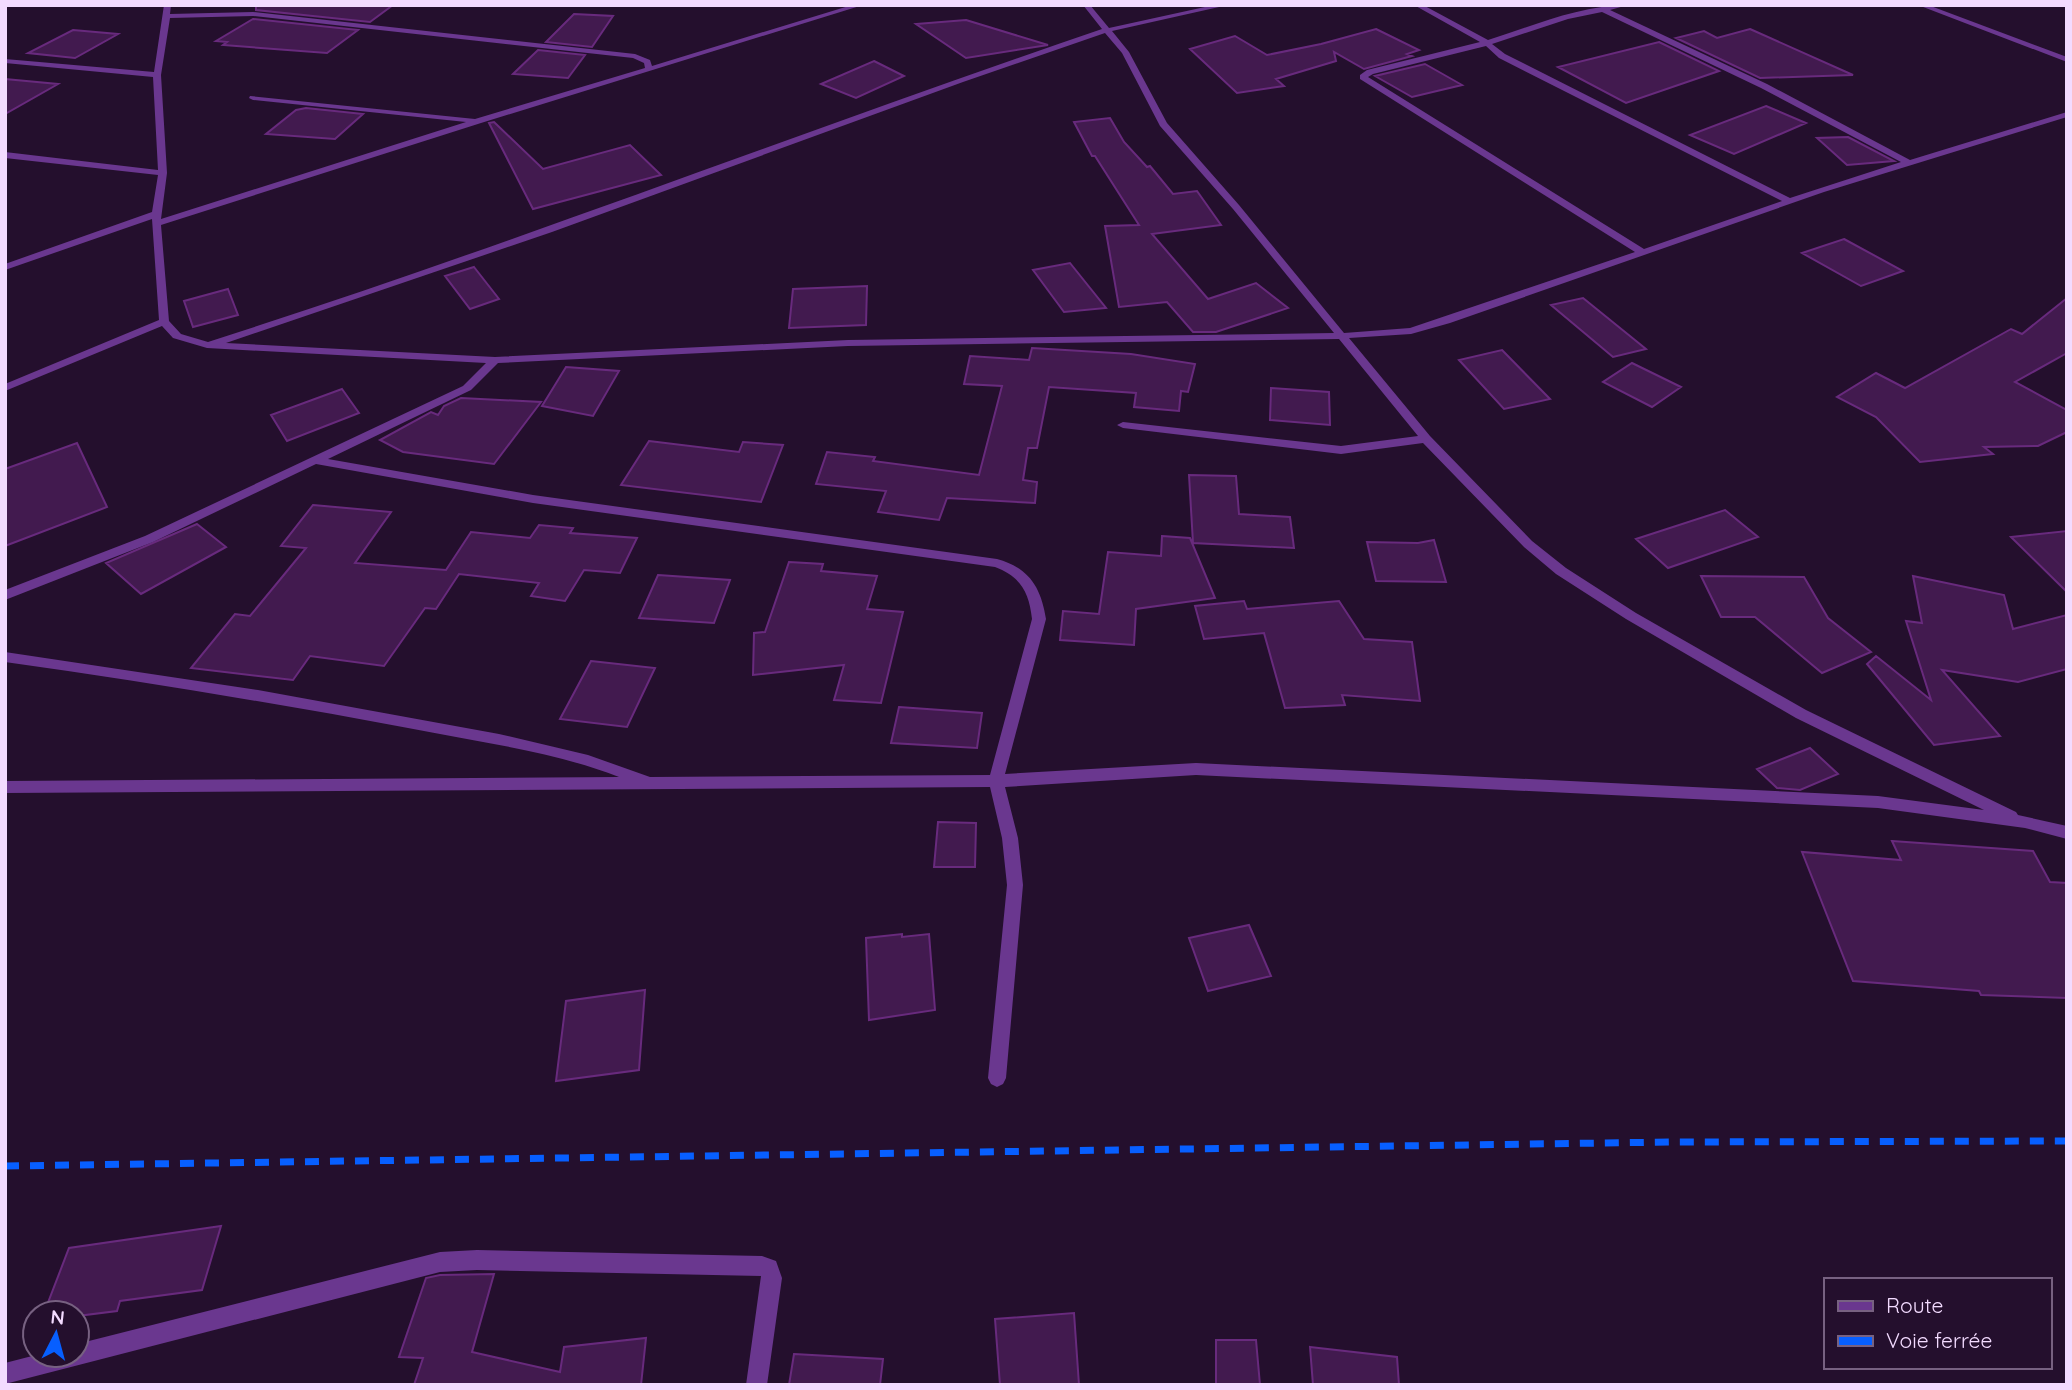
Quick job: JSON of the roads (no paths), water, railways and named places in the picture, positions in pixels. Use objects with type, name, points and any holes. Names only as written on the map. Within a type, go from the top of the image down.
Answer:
[{"type":"street","points":[[168,5],[157,75],[163,173],[157,218],[164,322],[177,336],[207,345],[495,360],[848,343],[1340,336],[1411,331],[1789,201],[2067,114]]},
{"type":"street","points":[[849,5],[860,6]]},
{"type":"street","points":[[1086,5],[1125,52],[1163,124],[1236,207],[1426,439],[1528,544],[1561,571],[1631,616],[1801,714],[2025,822]]},
{"type":"street","points":[[207,345],[550,230],[960,80],[1107,30],[1225,5]]},
{"type":"street","points":[[1417,5],[1487,43],[1502,57],[1789,201]]},
{"type":"street","points":[[1625,5],[1558,20],[1487,43],[1370,72],[1363,77],[1644,253]]},
{"type":"street","points":[[1921,5],[2067,60]]},
{"type":"street","points":[[5,267],[157,218],[860,6]]},
{"type":"street","points":[[1604,10],[1764,86],[1909,163]]},
{"type":"street","points":[[166,16],[253,14],[635,56],[647,62],[649,68]]},
{"type":"street","points":[[5,61],[157,75]]},
{"type":"street","points":[[253,98],[478,121]]},
{"type":"street","points":[[5,155],[163,173]]},
{"type":"street","points":[[5,388],[164,322]]},
{"type":"street","points":[[5,596],[120,552],[467,388],[495,360]]},
{"type":"street","points":[[1123,425],[1341,450],[1426,439]]},
{"type":"street","points":[[314,460],[533,499],[997,564],[1012,568],[1025,578],[1037,594],[1039,619],[996,781],[1010,838],[1015,885],[997,1077]]},
{"type":"street","points":[[5,657],[256,694],[479,736],[590,761],[653,784]]},
{"type":"street","points":[[5,787],[996,781],[1196,769],[1878,802],[2025,822],[2067,833]]},
{"type":"street","points":[[91,1351],[440,1262],[477,1260],[762,1266],[769,1268],[772,1278],[756,1385]]},
{"type":"street","points":[[5,1374],[24,1369]]},
{"type":"railway","points":[[5,1166],[1673,1142],[2067,1141]]}]
